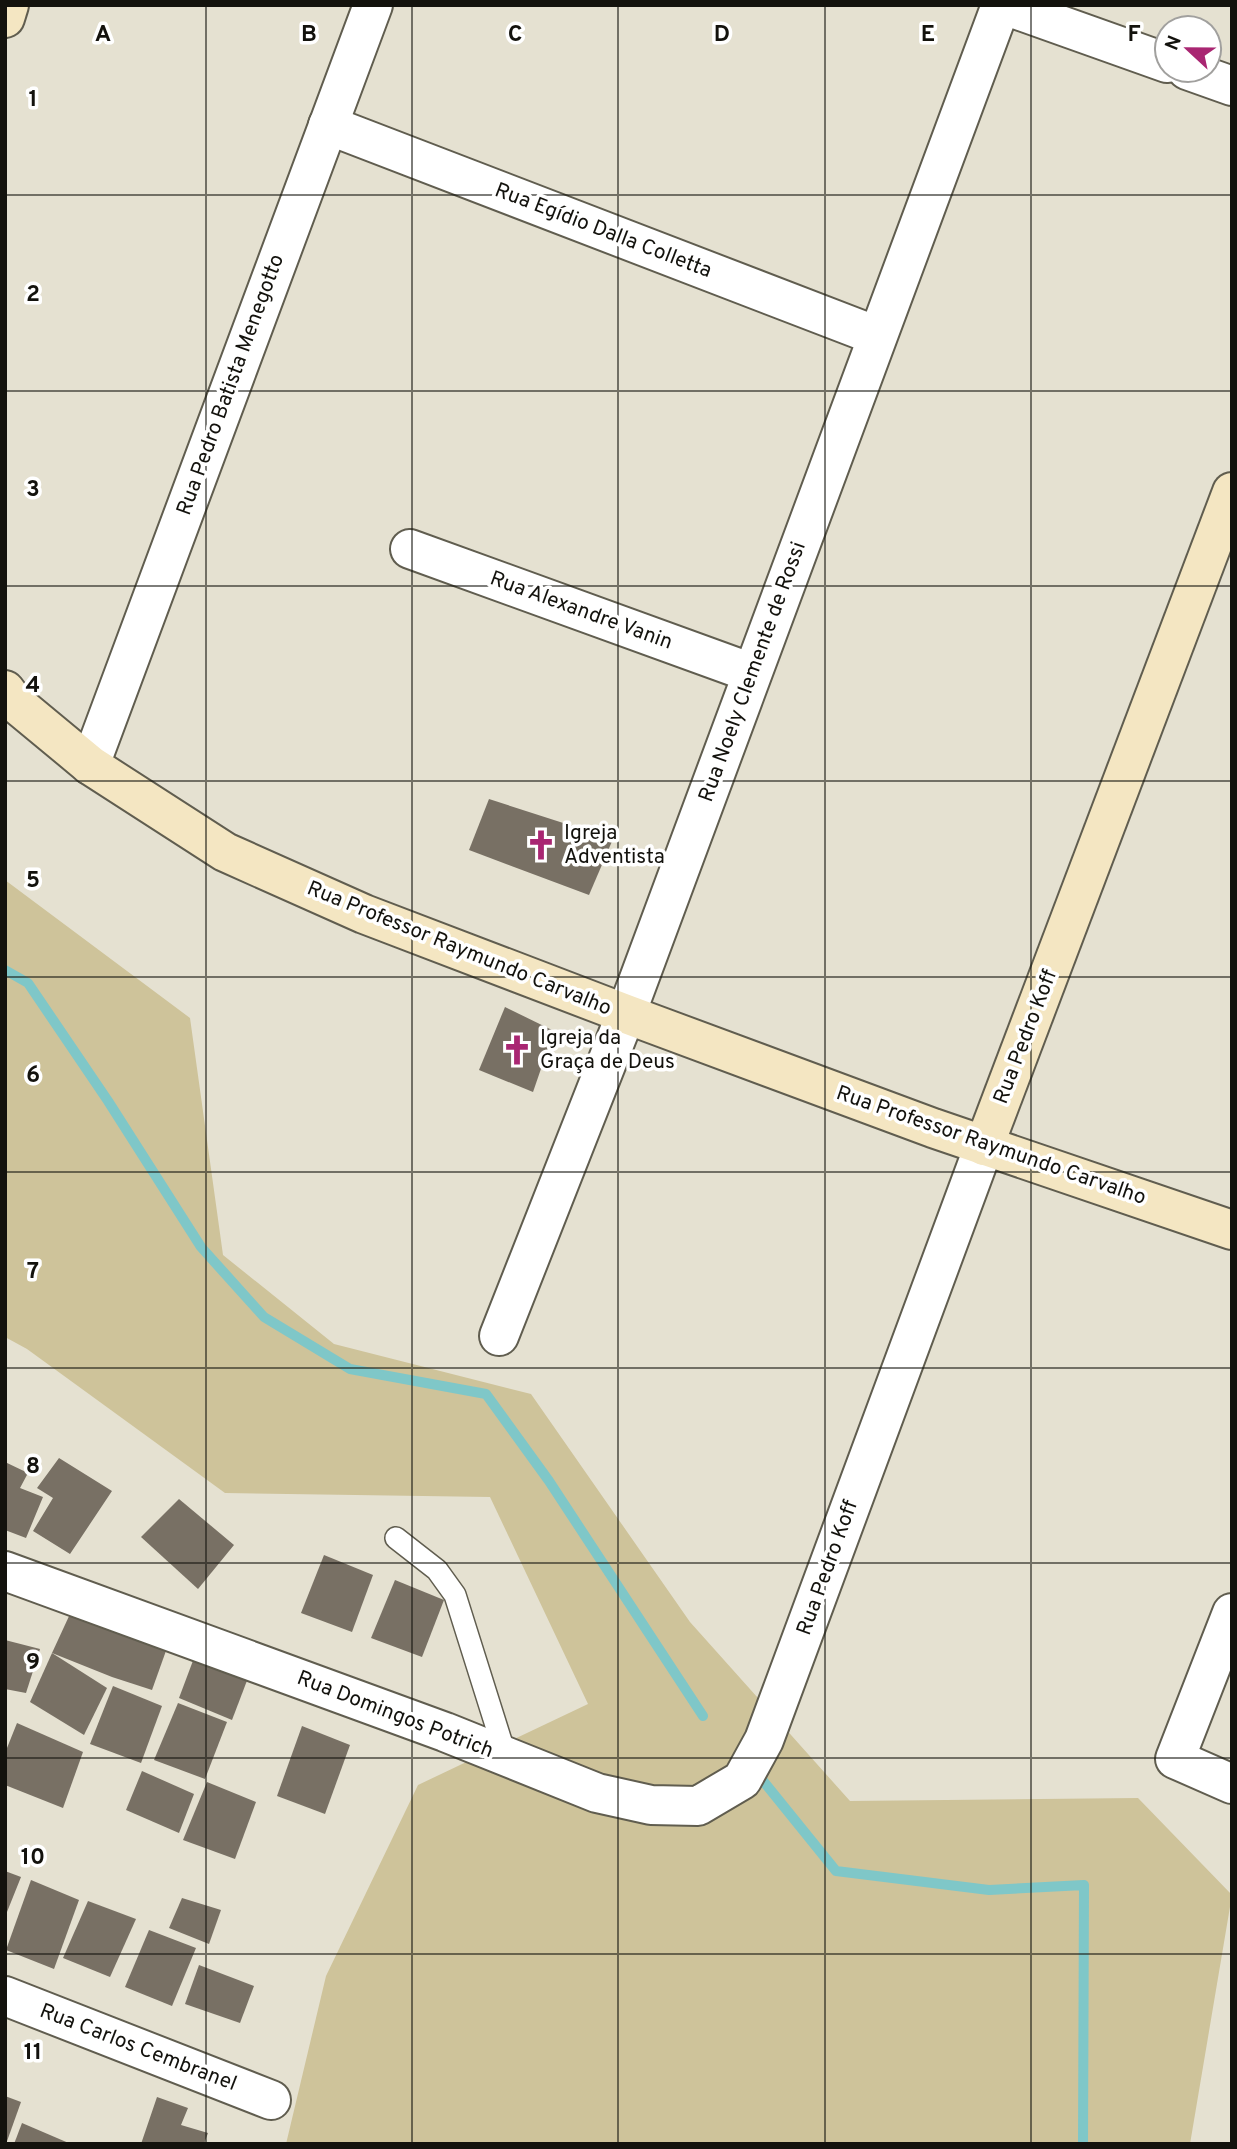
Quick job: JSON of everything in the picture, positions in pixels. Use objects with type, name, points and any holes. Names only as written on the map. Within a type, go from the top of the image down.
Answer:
[{"type":"street","points":[[5,18],[9,5]]},
{"type":"street","name":"Rua Pedro Batista Menegotto","points":[[90,765],[373,5]]},
{"type":"street","points":[[1003,5],[1153,58]]},
{"type":"street","name":"Rua Noely Clemente de Rossi","points":[[499,1336],[626,1014],[877,336],[1003,5]]},
{"type":"street","name":"Rua Egídio Dalla Colletta","points":[[328,125],[877,336]]},
{"type":"street","name":"Rua Pedro Koff","points":[[764,1740],[984,1146],[1232,492]]},
{"type":"street","name":"Rua Alexandre Vanin","points":[[410,549],[752,673]]},
{"type":"street","name":"Rua Professor Raymundo Carvalho","points":[[5,690],[14,702],[90,765],[225,852],[364,914],[984,1146],[1232,1230]]},
{"type":"street","name":"Rua Domingos Potrich","points":[[5,1571],[445,1732],[597,1793],[651,1805],[698,1805],[742,1780],[764,1740]]},
{"type":"street","points":[[1232,1613],[1175,1759],[1232,1784]]},
{"type":"street","name":"Rua Carlos Cembranel","points":[[5,1996],[271,2100]]},
{"type":"lane","points":[[396,1538],[437,1570],[455,1595],[506,1757]]},
{"type":"shaded area","points":[[5,880],[190,1018],[223,1255],[334,1344],[531,1394],[690,1622],[850,1801],[1138,1798],[1232,1895],[1190,2144],[286,2144],[326,1976],[418,1785],[588,1704],[490,1497],[225,1493],[27,1349],[5,1337]]},
{"type":"building","name":"Igreja Adventista","points":[[489,799],[613,839],[589,895],[469,850]]},
{"type":"building","name":"Igreja da Graça de Deus","points":[[505,1007],[554,1031],[533,1092],[479,1070]]},
{"type":"building","points":[[59,1458],[112,1491],[70,1554],[33,1531],[53,1498],[37,1488]]},
{"type":"building","points":[[5,1462],[28,1473],[20,1488],[43,1497],[26,1538],[5,1530]]},
{"type":"building","points":[[179,1499],[234,1545],[198,1589],[141,1537]]},
{"type":"building","points":[[324,1555],[373,1575],[352,1632],[301,1613]]},
{"type":"building","points":[[395,1580],[444,1600],[422,1657],[371,1638]]},
{"type":"building","points":[[70,1614],[167,1648],[152,1690],[52,1653]]},
{"type":"building","points":[[5,1640],[40,1649],[26,1693],[5,1689]]},
{"type":"building","points":[[52,1653],[107,1688],[84,1735],[30,1702]]},
{"type":"building","points":[[194,1658],[248,1678],[232,1720],[179,1698]]},
{"type":"building","points":[[113,1686],[162,1706],[141,1763],[90,1744]]},
{"type":"building","points":[[178,1703],[227,1722],[205,1779],[154,1760]]},
{"type":"building","points":[[17,1723],[83,1752],[63,1808],[5,1785],[5,1753]]},
{"type":"building","points":[[302,1726],[350,1745],[325,1814],[277,1796]]},
{"type":"building","points":[[142,1771],[194,1794],[179,1833],[126,1810]]},
{"type":"building","points":[[207,1782],[256,1802],[235,1859],[183,1840]]},
{"type":"building","points":[[5,1871],[21,1877],[5,1917]]},
{"type":"building","points":[[31,1880],[79,1900],[54,1969],[6,1950]]},
{"type":"building","points":[[182,1898],[221,1910],[209,1944],[169,1928]]},
{"type":"building","points":[[88,1901],[136,1919],[110,1977],[63,1958]]},
{"type":"building","points":[[149,1930],[196,1948],[172,2006],[125,1987]]},
{"type":"building","points":[[199,1965],[254,1986],[240,2023],[185,2004]]},
{"type":"building","points":[[5,2096],[21,2102],[6,2144],[5,2144]]},
{"type":"building","points":[[157,2097],[188,2108],[181,2125],[208,2133],[204,2144],[141,2144]]},
{"type":"building","points":[[22,2123],[71,2144],[14,2144]]},
{"type":"waterway","points":[[5,970],[28,983],[108,1101],[201,1247],[264,1317],[350,1369],[486,1394],[549,1481],[703,1716]]},
{"type":"waterway","points":[[760,1777],[836,1871],[989,1890],[1084,1885],[1083,2144]]},
{"type":"place","name":"Igreja Adventista","points":[[541,845]]},
{"type":"place","name":"Igreja da Graça de Deus","points":[[517,1050]]}]
